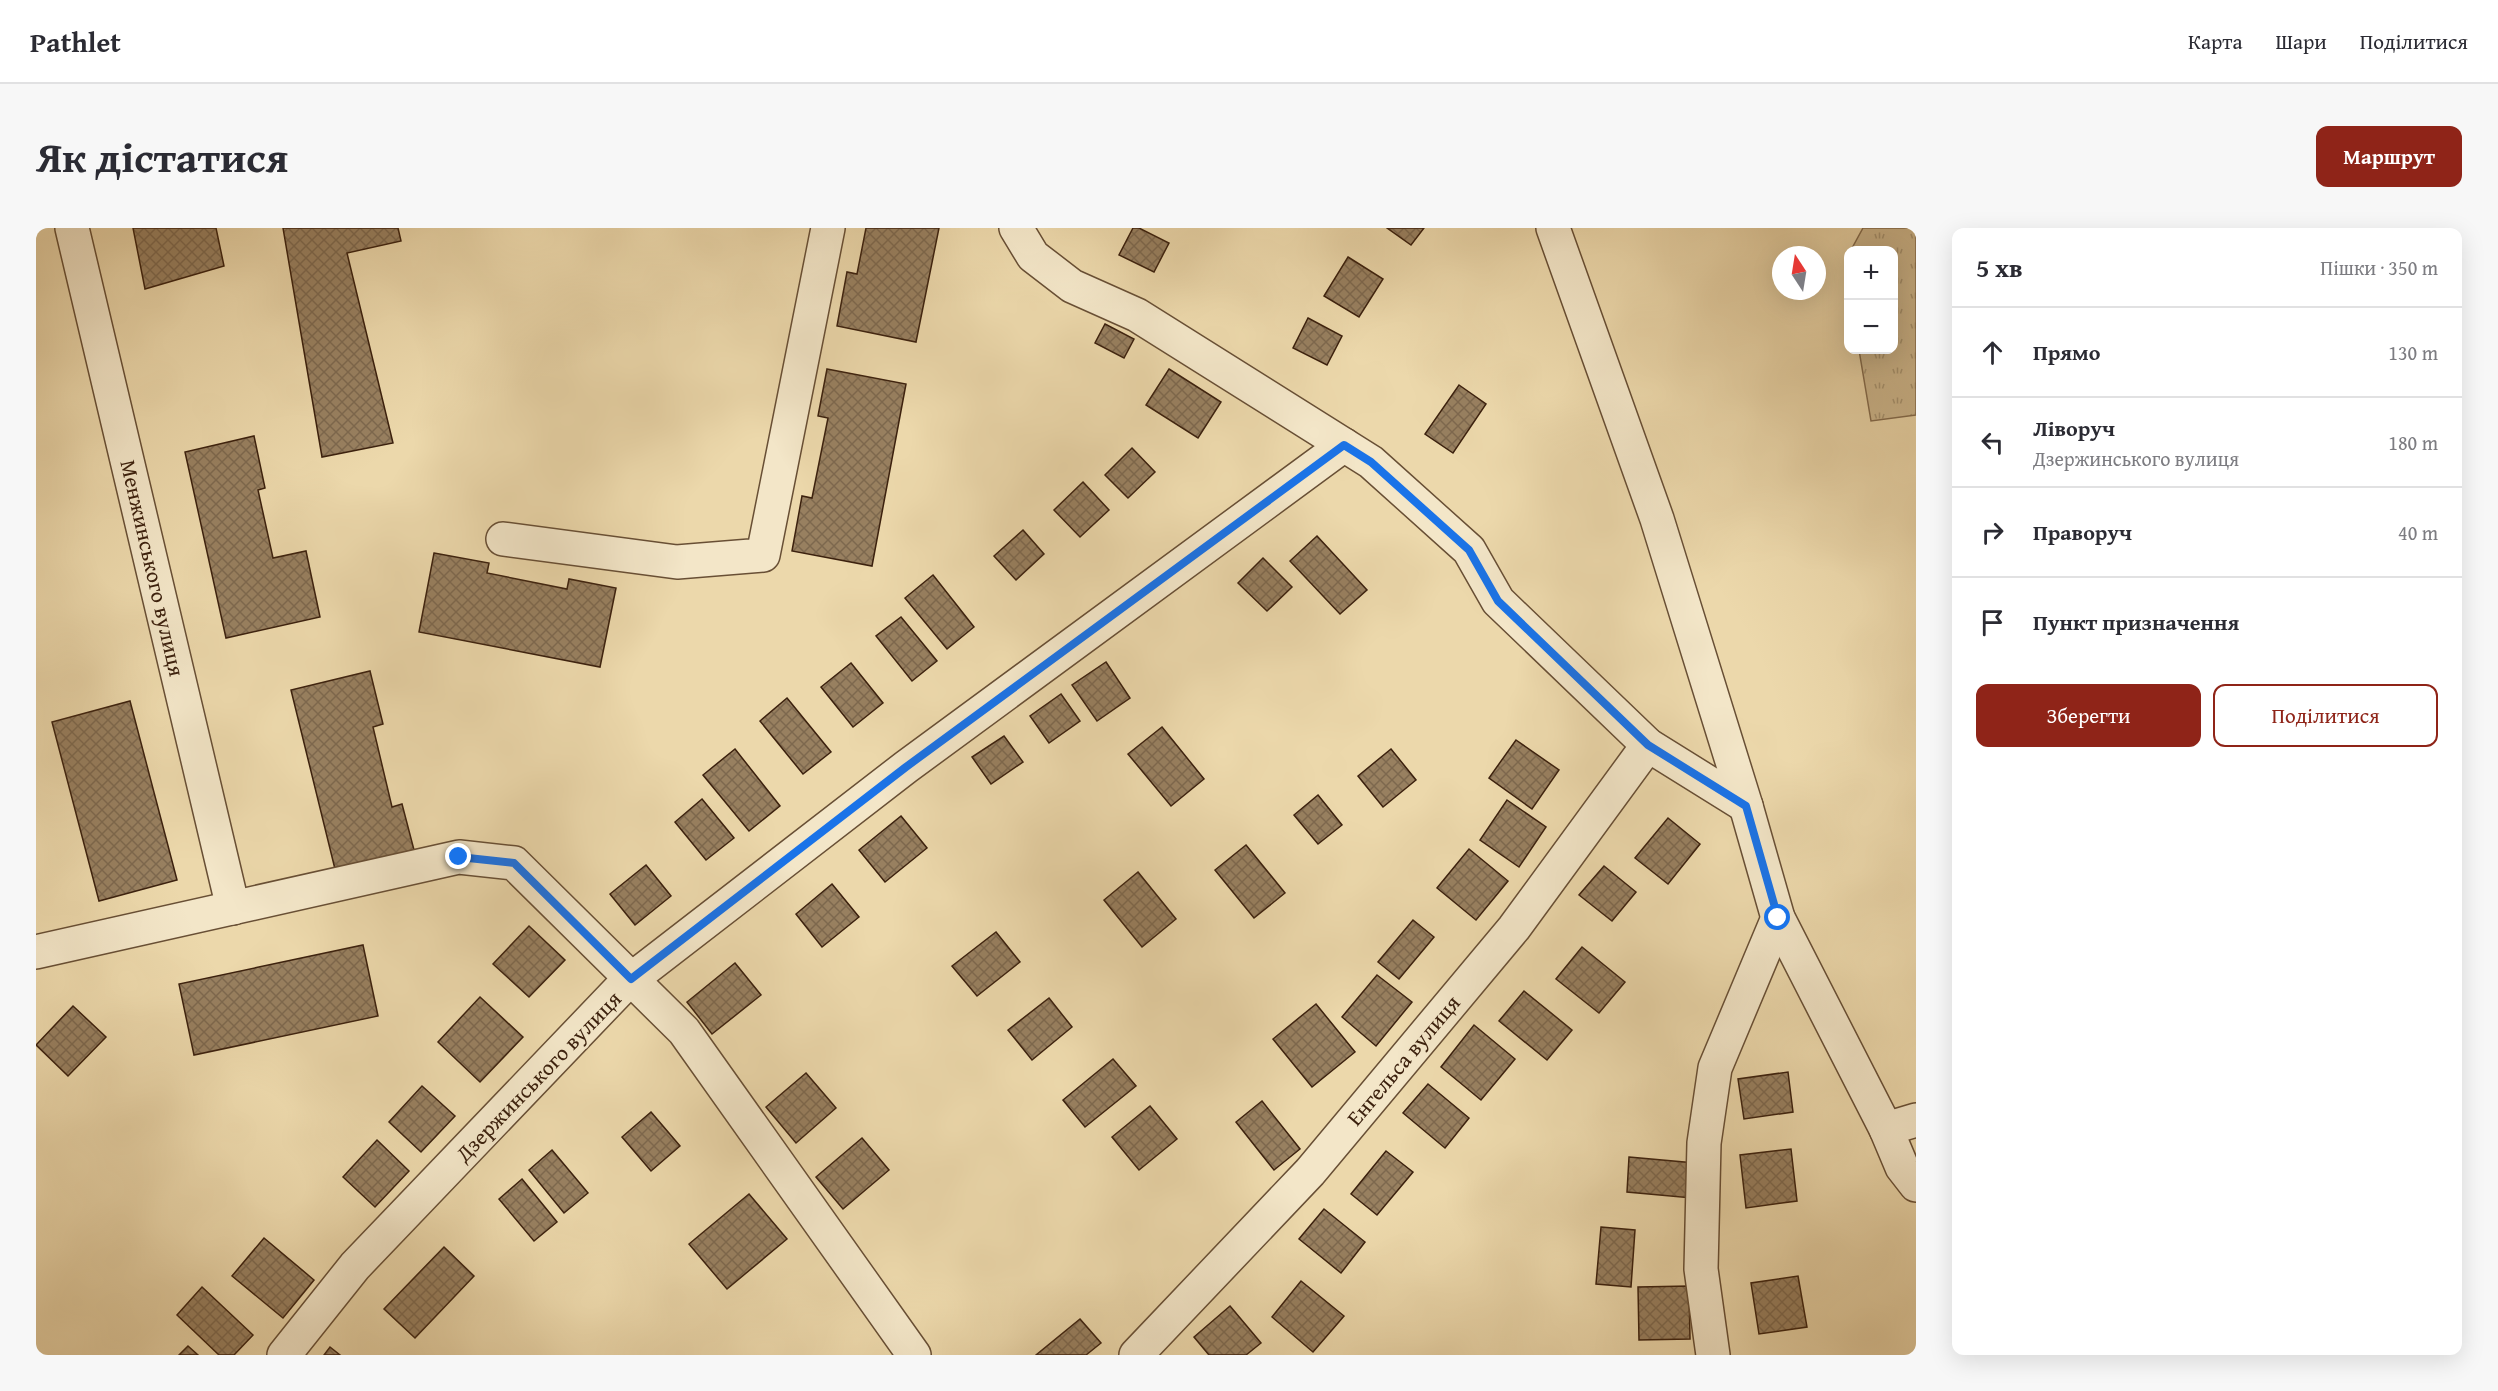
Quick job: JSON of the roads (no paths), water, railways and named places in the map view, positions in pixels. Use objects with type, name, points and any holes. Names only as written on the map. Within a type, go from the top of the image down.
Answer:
[{"type":"street","name":"Менжинського вулиця","points":[[72,228],[233,908]]},
{"type":"street","points":[[502,539],[677,562],[763,555],[828,228]]},
{"type":"street","points":[[1016,228],[1033,256],[1072,286],[1137,315],[1371,462],[1469,550],[1498,601],[1648,745],[1746,806]]},
{"type":"street","points":[[1553,228],[1657,519],[1746,806],[1778,918],[1901,1124],[1902,1167],[1916,1185]]},
{"type":"street","name":"Дзержинського вулиця","points":[[284,1355],[355,1266],[631,979],[906,767],[1344,445]]},
{"type":"street","name":"Енгельса вулиця","points":[[1136,1355],[1310,1172],[1514,928],[1648,745]]},
{"type":"street","points":[[36,952],[459,857],[514,863],[684,1031],[914,1355]]},
{"type":"street","points":[[1713,1355],[1701,1269],[1704,1143],[1714,1068],[1778,918]]}]
